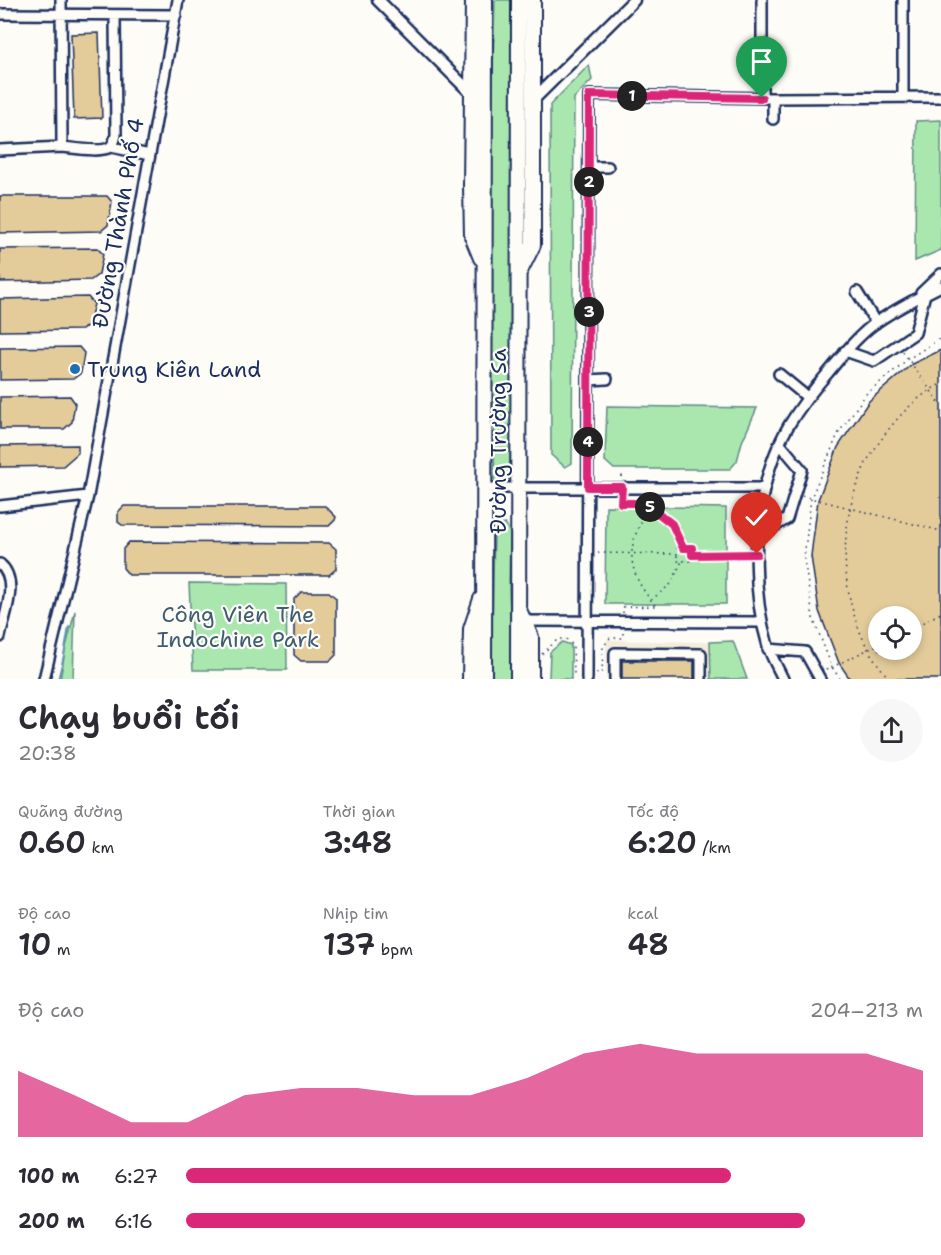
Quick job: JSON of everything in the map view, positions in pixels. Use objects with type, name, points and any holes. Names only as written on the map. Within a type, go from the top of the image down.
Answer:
[{"type":"highway","name":"Đường Trường Sa","points":[[473,0],[472,236],[484,266]]},
{"type":"highway","name":"Đường Trường Sa","points":[[477,678],[484,589],[486,0]]},
{"type":"highway","name":"Đường Trường Sa","points":[[518,679],[519,0]]},
{"type":"highway","name":"Đường Trường Sa","points":[[519,274],[533,245],[533,0]]},
{"type":"highway","name":"Đường Trường Sa","points":[[518,607],[531,637],[531,679]]},
{"type":"main road","points":[[378,0],[472,94]]},
{"type":"main road","points":[[533,100],[633,0]]},
{"type":"street","points":[[61,0],[62,147]]},
{"type":"street","name":"Đường Thành Phố 4","points":[[44,679],[88,492],[178,0]]},
{"type":"street","points":[[762,0],[762,98]]},
{"type":"street","points":[[903,0],[903,98]]},
{"type":"street","points":[[0,14],[176,15]]},
{"type":"street","points":[[111,147],[116,135],[115,15]]},
{"type":"street","points":[[587,679],[589,95],[941,98]]},
{"type":"street","points":[[773,98],[773,119]]},
{"type":"street","points":[[0,150],[62,147],[104,150],[111,147],[150,155]]},
{"type":"street","points":[[589,167],[608,167]]},
{"type":"street","points":[[915,299],[941,274]]},
{"type":"street","points":[[783,679],[768,649],[757,603],[757,554],[763,488],[780,444],[807,397],[845,351],[876,323],[941,286]]},
{"type":"street","points":[[857,292],[876,323]]},
{"type":"street","points":[[845,351],[874,361],[915,333],[925,294]]},
{"type":"street","points":[[778,374],[807,397]]},
{"type":"street","points":[[588,380],[607,379]]},
{"type":"street","points":[[758,536],[787,519],[802,470],[780,444]]},
{"type":"street","points":[[484,488],[763,488]]},
{"type":"street","points":[[0,506],[88,492]]},
{"type":"street","points":[[0,564],[9,577],[10,586],[0,637]]},
{"type":"street","points":[[525,621],[762,622]]},
{"type":"street","points":[[768,649],[805,652],[819,677]]},
{"type":"street","points":[[615,679],[615,653],[701,654],[701,679]]},
{"type":"path","points":[[840,679],[832,667],[813,618],[804,558],[812,498],[838,434],[866,394],[908,359],[941,338]]},
{"type":"path","points":[[898,344],[941,405]]},
{"type":"path","points":[[819,677],[832,667],[868,649],[850,604],[844,556],[849,508],[866,462],[894,422],[930,389],[941,384]]},
{"type":"path","points":[[622,472],[621,503],[653,503],[634,534],[630,553],[636,578],[655,606]]},
{"type":"path","points":[[794,495],[941,531]]},
{"type":"path","points":[[650,507],[672,524],[683,548]]},
{"type":"path","points":[[677,548],[692,548],[692,561],[677,561],[677,554],[677,548]]},
{"type":"path","points":[[588,552],[677,554]]},
{"type":"path","points":[[692,555],[757,554]]},
{"type":"path","points":[[650,600],[671,584],[682,561]]},
{"type":"path","points":[[922,623],[941,613]]},
{"type":"path","points":[[876,660],[889,679]]},
{"type":"shaded area","points":[[606,640],[710,642],[711,679],[606,679]]},
{"type":"green space","points":[[495,0],[512,0],[514,369],[509,479],[505,486],[497,484],[494,479],[495,415],[492,395],[491,142]]},
{"type":"green space","points":[[589,65],[592,80],[574,98],[572,463],[565,467],[551,455],[550,105]]},
{"type":"green space","points":[[941,120],[941,250],[915,261],[916,121]]},
{"type":"green space","points":[[607,406],[757,408],[742,442],[737,461],[730,469],[614,469],[605,461]]},
{"type":"green space","points":[[606,506],[726,508],[726,604],[605,604]]},
{"type":"green space","points":[[505,524],[510,532],[509,590],[513,679],[491,679],[494,531],[498,525]]},
{"type":"green space","name":"Công Viên The Indochine Park","points":[[189,583],[286,584],[287,670],[193,670]]},
{"type":"green space","points":[[75,611],[73,679],[58,679]]},
{"type":"green space","points":[[733,641],[747,679],[711,679],[710,642]]},
{"type":"green space","points":[[562,642],[571,645],[571,679],[549,679],[550,652]]},
{"type":"building","points":[[99,33],[102,118],[74,119],[71,34]]},
{"type":"building","points":[[0,196],[107,196],[112,202],[108,225],[101,231],[0,233]]},
{"type":"building","points":[[97,248],[103,254],[99,274],[91,280],[0,282],[0,249]]},
{"type":"building","points":[[88,297],[94,304],[90,323],[82,330],[0,331],[0,299]]},
{"type":"building","points":[[79,347],[84,353],[81,373],[73,379],[0,380],[0,348]]},
{"type":"building","points":[[941,350],[941,679],[850,679],[839,663],[819,611],[811,556],[818,500],[838,447],[869,401],[912,364]]},
{"type":"building","points":[[70,396],[75,403],[72,422],[64,429],[0,429],[0,397]]},
{"type":"building","points":[[78,445],[78,453],[63,466],[0,467],[0,446]]},
{"type":"building","points":[[124,506],[325,506],[336,517],[329,526],[122,525],[118,522],[118,512]]},
{"type":"building","points":[[129,542],[329,543],[336,549],[336,569],[329,575],[129,575],[123,568],[123,549]]},
{"type":"building","points":[[301,592],[329,592],[336,598],[336,655],[330,661],[301,661],[294,655],[294,599]]},
{"type":"building","points":[[622,661],[694,661],[694,679],[622,679]]},
{"type":"waterway","points":[[60,679],[69,627]]},
{"type":"place","name":"Trung Kiên Land","points":[[75,369]]},
{"type":"route","points":[[757,554],[692,555],[692,548],[683,548],[672,524],[650,507],[653,503],[621,503],[622,487],[588,487],[589,95],[762,98]]}]
